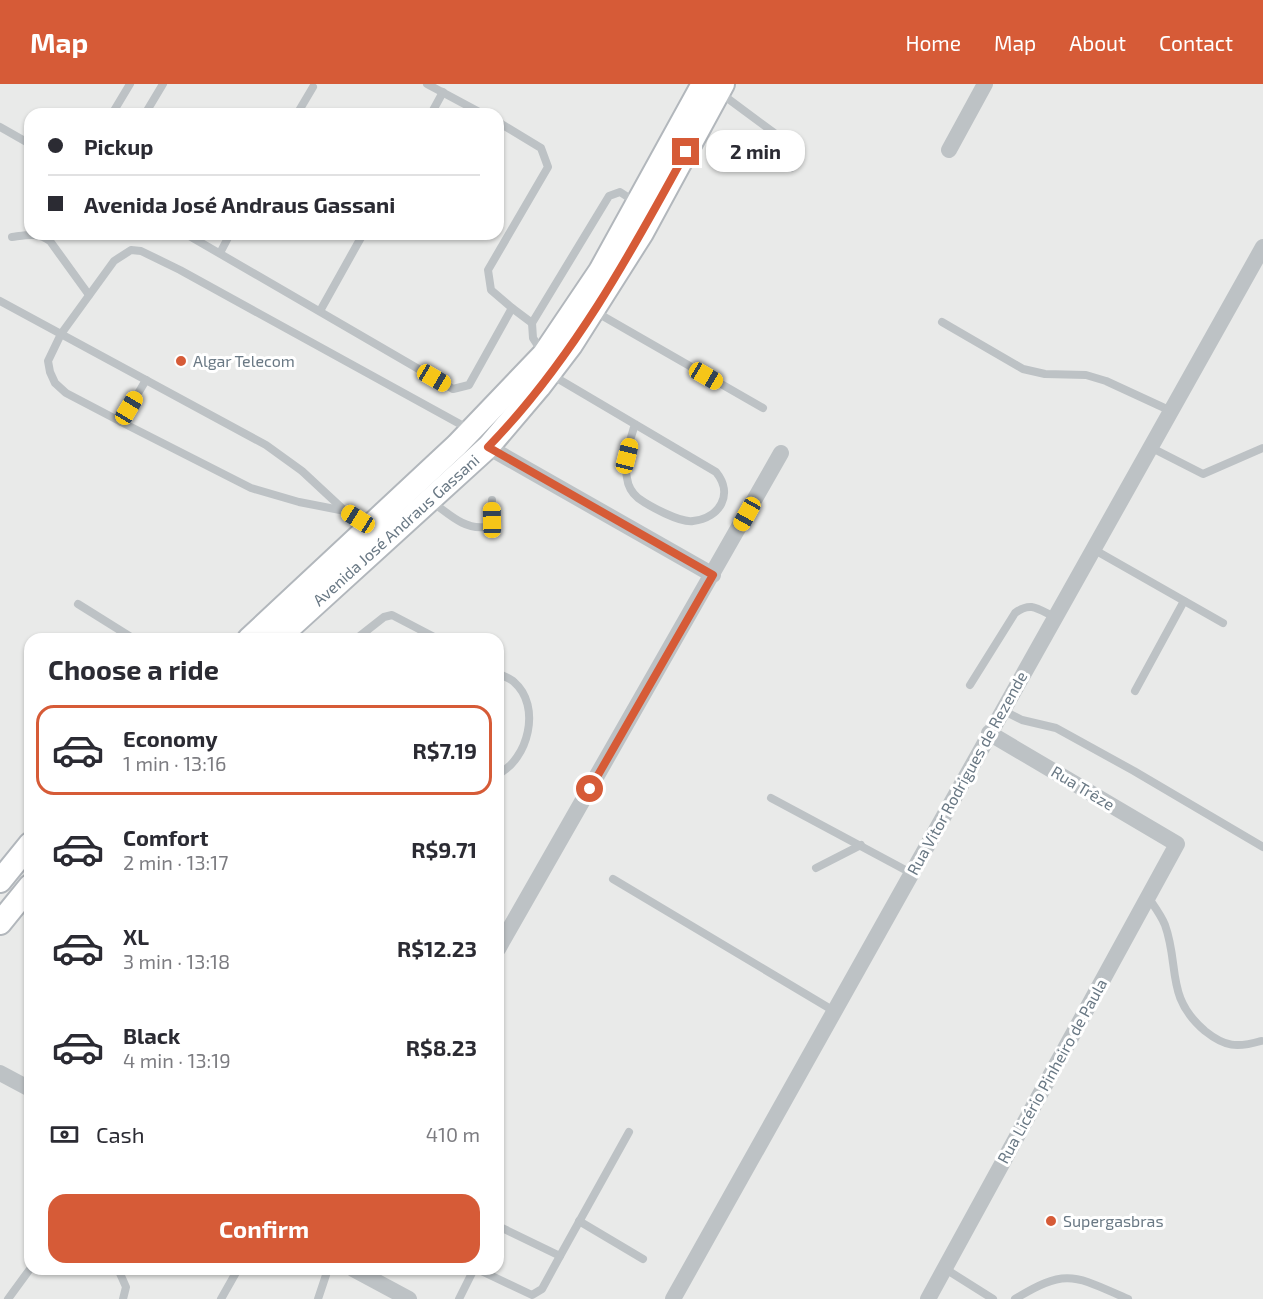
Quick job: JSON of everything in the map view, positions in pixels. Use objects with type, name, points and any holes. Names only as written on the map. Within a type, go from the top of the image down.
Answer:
[{"type":"main road","name":"Avenida José Andraus Gassani","points":[[286,633],[367,538],[472,430],[571,345],[593,310],[644,208],[715,86]]},
{"type":"main road","name":"Avenida José Andraus Gassani","points":[[256,633],[367,538],[429,500],[488,447],[547,364],[600,271],[644,208]]},
{"type":"main road","points":[[0,881],[24,857]]},
{"type":"main road","points":[[0,923],[24,893]]},
{"type":"street","points":[[949,150],[985,84]]},
{"type":"street","name":"Rua Vitor Rodrigues de Rezende","points":[[673,1299],[1263,247]]},
{"type":"street","points":[[488,447],[713,575]]},
{"type":"street","points":[[504,939],[781,453]]},
{"type":"street","name":"Rua Trêze","points":[[989,733],[1177,844]]},
{"type":"street","name":"Rua Licério Pinheiro de Paula","points":[[928,1299],[1177,844]]},
{"type":"street","points":[[0,1072],[24,1086]]},
{"type":"street","points":[[365,1275],[409,1299]]},
{"type":"lane","points":[[116,108],[130,84]]},
{"type":"lane","points":[[149,108],[163,84]]},
{"type":"lane","points":[[427,84],[472,108]]},
{"type":"lane","points":[[715,86],[777,135],[788,152],[791,168]]},
{"type":"lane","points":[[301,108],[313,87]]},
{"type":"lane","points":[[434,108],[443,92]]},
{"type":"lane","points":[[504,126],[541,148],[548,167],[488,270],[491,290],[532,323]]},
{"type":"lane","points":[[0,127],[24,141]]},
{"type":"lane","points":[[634,424],[627,456],[626,477],[630,489],[638,497],[677,519],[691,522],[703,519],[716,510],[723,502],[726,490],[723,480],[716,472],[634,424],[547,364],[534,338],[532,323],[609,196],[620,192],[644,208]]},
{"type":"lane","points":[[12,237],[24,235]]},
{"type":"lane","points":[[47,240],[60,253],[89,295]]},
{"type":"lane","points":[[197,240],[453,389],[469,385],[512,309]]},
{"type":"lane","points":[[220,253],[227,240]]},
{"type":"lane","points":[[320,311],[360,240]]},
{"type":"lane","points":[[345,511],[299,502],[251,488],[66,393],[55,383],[48,361],[62,334],[114,261],[131,250],[141,251],[180,270],[472,430]]},
{"type":"lane","points":[[0,301],[266,445],[319,485],[345,511],[367,538]]},
{"type":"lane","points":[[593,310],[763,408]]},
{"type":"lane","points":[[942,322],[1023,369],[1046,374],[1086,375],[1106,381],[1171,411]]},
{"type":"lane","points":[[121,422],[146,380]]},
{"type":"lane","points":[[1150,447],[1203,474],[1263,448]]},
{"type":"lane","points":[[429,500],[462,523],[478,528],[485,527],[492,520],[492,500]]},
{"type":"lane","points":[[1093,549],[1223,624]]},
{"type":"lane","points":[[1135,691],[1184,601]]},
{"type":"lane","points":[[78,604],[124,633]]},
{"type":"lane","points":[[970,685],[1015,613],[1027,606],[1032,606],[1054,618]]},
{"type":"lane","points":[[363,633],[384,616],[392,615],[426,633]]},
{"type":"lane","points":[[504,676],[515,682],[524,695],[530,713],[529,727],[520,752],[511,766],[504,770]]},
{"type":"lane","points":[[1002,710],[1022,720],[1056,728],[1263,847]]},
{"type":"lane","points":[[771,798],[911,873]]},
{"type":"lane","points":[[816,868],[861,845]]},
{"type":"lane","points":[[613,879],[834,1011]]},
{"type":"lane","points":[[1148,896],[1166,926],[1177,991],[1188,1015],[1227,1045],[1245,1045],[1261,1041]]},
{"type":"lane","points":[[489,1275],[532,1295],[542,1289],[629,1132]]},
{"type":"lane","points":[[579,1221],[644,1259]]},
{"type":"lane","points":[[504,1229],[560,1256]]},
{"type":"lane","points":[[944,1268],[993,1299]]},
{"type":"lane","points":[[8,1299],[26,1275]]},
{"type":"lane","points":[[121,1275],[126,1287],[123,1299]]},
{"type":"lane","points":[[221,1299],[235,1275]]},
{"type":"lane","points":[[318,1299],[326,1275]]},
{"type":"lane","points":[[459,1299],[473,1275]]},
{"type":"lane","points":[[1015,1299],[1038,1285],[1058,1278],[1072,1277],[1128,1299]]},
{"type":"shaded area","points":[[0,84],[1263,84],[1263,1299],[0,1299]]},
{"type":"place","name":"Algar Telecom","points":[[181,361]]},
{"type":"place","name":"Supergasbras","points":[[1051,1221]]},
{"type":"route","points":[[590,789],[713,575],[488,447],[571,345],[642,233],[686,152]]}]
